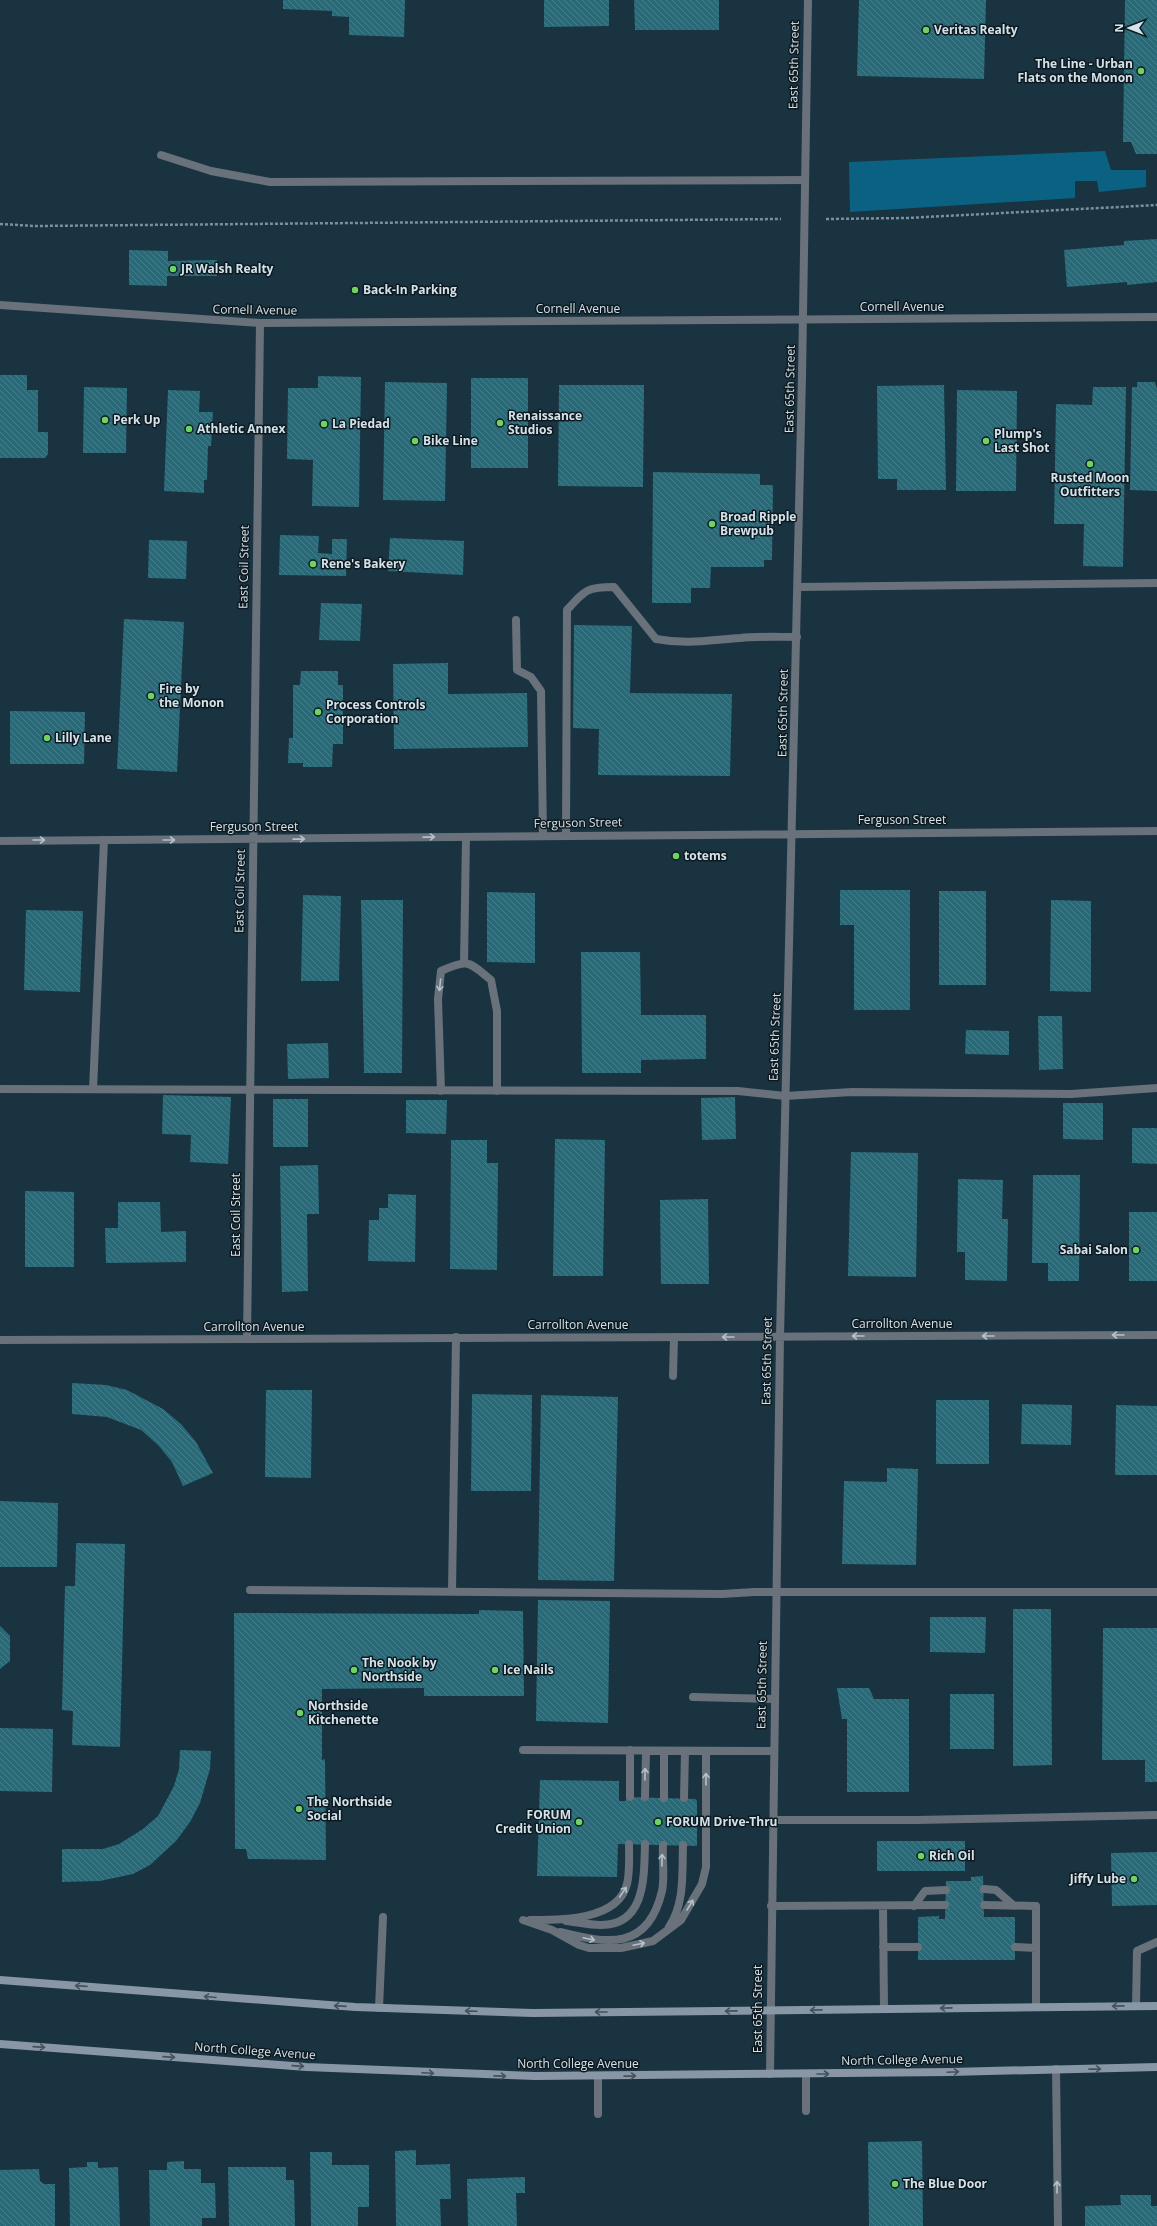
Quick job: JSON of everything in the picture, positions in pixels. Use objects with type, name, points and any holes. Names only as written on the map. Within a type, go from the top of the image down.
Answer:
[{"type":"main road","points":[[0,1980],[379,2008],[533,2013],[1157,2006]]},
{"type":"main road","name":"North College Avenue","points":[[0,2044],[322,2067],[461,2075],[598,2076],[806,2074],[1157,2068]]},
{"type":"street","name":"East 65th Street","points":[[770,2074],[771,1906],[780,1337],[804,319],[808,0]]},
{"type":"street","points":[[161,155],[211,171],[270,182],[805,180]]},
{"type":"street","name":"Cornell Avenue","points":[[0,305],[260,323],[1157,317]]},
{"type":"street","name":"East Coil Street","points":[[247,1339],[252,839],[260,323]]},
{"type":"street","points":[[798,587],[1157,583]]},
{"type":"street","points":[[566,836],[567,610],[580,596],[594,587],[614,587],[656,639],[671,642],[704,643],[740,638],[796,637]]},
{"type":"street","points":[[516,620],[517,670],[531,677],[541,691],[543,836]]},
{"type":"street","name":"Ferguson Street","points":[[0,840],[1157,831]]},
{"type":"street","points":[[464,963],[466,837]]},
{"type":"street","points":[[93,1089],[104,840]]},
{"type":"street","points":[[441,1091],[438,999],[441,971],[458,963],[470,963],[491,980],[497,1011],[497,1091]]},
{"type":"street","points":[[0,1089],[738,1091],[785,1096],[852,1092],[1071,1094],[1157,1088]]},
{"type":"street","name":"Carrollton Avenue","points":[[0,1340],[1157,1335]]},
{"type":"street","points":[[452,1591],[456,1337]]},
{"type":"street","points":[[673,1376],[674,1337]]},
{"type":"street","points":[[250,1590],[722,1594],[776,1592],[1157,1592]]},
{"type":"street","points":[[693,1697],[774,1698]]},
{"type":"street","points":[[523,1750],[774,1751]]},
{"type":"street","points":[[630,1750],[630,1797]]},
{"type":"street","points":[[645,1797],[646,1751]]},
{"type":"street","points":[[664,1751],[664,1798]]},
{"type":"street","points":[[684,1798],[685,1751]]},
{"type":"street","points":[[552,1930],[579,1945],[601,1949],[642,1944],[653,1941],[681,1920],[702,1884],[706,1866],[706,1751]]},
{"type":"street","points":[[773,1820],[916,1820],[1157,1816]]},
{"type":"street","points":[[560,1920],[603,1911],[616,1902],[627,1886],[629,1844]]},
{"type":"street","points":[[644,1844],[644,1884],[642,1896],[628,1915],[619,1921],[601,1925],[560,1920],[523,1920],[552,1930],[593,1940],[621,1940],[635,1934],[646,1926],[655,1910],[662,1890],[663,1845]]},
{"type":"street","points":[[664,1934],[674,1918],[681,1893],[682,1845]]},
{"type":"street","points":[[984,1889],[996,1890],[1013,1905]]},
{"type":"street","points":[[914,1906],[925,1891],[946,1890]]},
{"type":"street","points":[[771,1906],[945,1905]]},
{"type":"street","points":[[984,1905],[1036,1906],[1036,2007]]},
{"type":"street","points":[[883,1906],[884,2009]]},
{"type":"street","points":[[379,2008],[383,1916]]},
{"type":"street","points":[[1136,2006],[1137,1951],[1157,1942]]},
{"type":"street","points":[[883,1947],[918,1947]]},
{"type":"street","points":[[1015,1947],[1036,1948]]},
{"type":"street","points":[[1056,2069],[1058,2226]]},
{"type":"street","points":[[806,2074],[806,2111]]},
{"type":"street","points":[[598,2076],[598,2114]]},
{"type":"path","points":[[826,219],[915,218],[1157,205]]},
{"type":"path","points":[[0,224],[42,226],[781,219]]},
{"type":"shaded area","points":[[1105,151],[1111,170],[1146,170],[1146,187],[1099,192],[1097,181],[1075,181],[1075,198],[850,212],[849,162]]},
{"type":"building","points":[[283,0],[405,0],[404,37],[349,35],[349,17],[332,16],[332,11],[283,9]]},
{"type":"building","points":[[544,0],[609,0],[609,26],[544,27]]},
{"type":"building","points":[[634,0],[719,0],[719,30],[635,30]]},
{"type":"building","points":[[859,0],[986,0],[984,79],[857,76]]},
{"type":"building","name":"The Line - Urban Flats on the Monon","points":[[1125,0],[1157,0],[1157,154],[1136,154],[1131,142],[1123,142]]},
{"type":"building","points":[[1157,239],[1157,282],[1127,285],[1127,282],[1067,287],[1064,250],[1124,245],[1124,241]]},
{"type":"building","name":"JR Walsh Realty","points":[[129,250],[168,251],[168,261],[217,260],[217,276],[167,276],[167,286],[129,285]]},
{"type":"building","points":[[0,375],[27,375],[27,390],[38,390],[38,432],[48,432],[48,454],[45,458],[0,458]]},
{"type":"building","name":"La Piedad","points":[[318,376],[361,377],[359,507],[312,506],[313,460],[287,459],[288,388],[318,388]]},
{"type":"building","name":"Renaissance Studios","points":[[471,378],[528,378],[528,468],[471,468]]},
{"type":"building","name":"Bike Line","points":[[385,382],[447,383],[445,501],[383,500]]},
{"type":"building","points":[[1137,382],[1155,382],[1157,389],[1157,491],[1130,490],[1132,387],[1137,387]]},
{"type":"building","points":[[559,385],[644,385],[643,487],[558,486]]},
{"type":"building","points":[[944,385],[946,490],[897,490],[897,479],[878,479],[877,386]]},
{"type":"building","name":"Perk Up","points":[[84,387],[127,388],[126,453],[83,453]]},
{"type":"building","name":"Rusted Moon Outfitters","points":[[1093,387],[1126,387],[1123,567],[1083,566],[1084,524],[1054,524],[1056,404],[1092,405]]},
{"type":"building","name":"Athletic Annex","points":[[168,390],[200,391],[199,412],[213,412],[211,446],[208,446],[207,480],[204,480],[204,493],[164,491]]},
{"type":"building","name":"Plump's Last Shot","points":[[957,390],[1017,391],[1016,491],[956,491]]},
{"type":"building","name":"Broad Ripple Brewpub","points":[[653,472],[760,474],[760,485],[773,485],[772,560],[764,560],[764,567],[711,567],[710,588],[691,588],[691,603],[652,603]]},
{"type":"building","name":"Rene's Bakery","points":[[280,535],[319,536],[318,553],[332,554],[332,539],[347,539],[346,576],[279,575]]},
{"type":"building","points":[[390,538],[464,541],[463,575],[388,571]]},
{"type":"building","points":[[149,540],[187,541],[186,579],[148,578]]},
{"type":"building","points":[[321,603],[362,604],[360,641],[319,640]]},
{"type":"building","name":"Fire by the Monon","points":[[124,619],[184,622],[177,772],[117,769]]},
{"type":"building","points":[[574,625],[632,626],[630,693],[732,694],[730,776],[598,775],[599,729],[573,728]]},
{"type":"building","points":[[448,663],[448,694],[527,693],[528,747],[394,749],[393,664]]},
{"type":"building","name":"Process Controls Corporation","points":[[301,671],[338,671],[338,685],[343,685],[343,744],[333,744],[332,767],[303,767],[303,763],[288,763],[289,738],[293,738],[293,685],[300,685]]},
{"type":"building","name":"Lilly Lane","points":[[10,711],[85,712],[84,764],[10,764]]},
{"type":"building","points":[[840,890],[910,890],[910,1010],[854,1010],[854,925],[840,925]]},
{"type":"building","points":[[939,891],[986,891],[986,985],[939,985]]},
{"type":"building","points":[[487,892],[535,893],[535,963],[487,962]]},
{"type":"building","points":[[303,895],[341,896],[339,981],[301,981]]},
{"type":"building","points":[[361,900],[403,900],[402,1073],[364,1073]]},
{"type":"building","points":[[1051,900],[1091,901],[1091,992],[1050,991]]},
{"type":"building","points":[[26,910],[83,911],[80,992],[24,990]]},
{"type":"building","points":[[581,952],[640,952],[641,1015],[706,1015],[706,1059],[641,1060],[641,1073],[582,1073]]},
{"type":"building","points":[[1038,1016],[1062,1016],[1063,1069],[1039,1070]]},
{"type":"building","points":[[966,1030],[1009,1031],[1009,1055],[965,1054]]},
{"type":"building","points":[[328,1043],[329,1078],[288,1079],[287,1044]]},
{"type":"building","points":[[163,1095],[231,1097],[228,1164],[190,1162],[191,1135],[162,1134]]},
{"type":"building","points":[[735,1097],[736,1139],[702,1140],[701,1098]]},
{"type":"building","points":[[273,1099],[308,1099],[308,1147],[273,1147]]},
{"type":"building","points":[[406,1100],[447,1100],[446,1134],[406,1133]]},
{"type":"building","points":[[1063,1103],[1103,1103],[1103,1140],[1063,1139]]},
{"type":"building","points":[[1132,1128],[1157,1128],[1157,1164],[1132,1163]]},
{"type":"building","points":[[555,1139],[605,1140],[603,1276],[553,1276]]},
{"type":"building","points":[[451,1140],[487,1140],[487,1163],[498,1163],[497,1270],[450,1269]]},
{"type":"building","points":[[851,1152],[918,1153],[916,1277],[848,1276]]},
{"type":"building","points":[[318,1165],[319,1214],[307,1214],[308,1291],[282,1292],[280,1166]]},
{"type":"building","points":[[1033,1175],[1080,1175],[1079,1281],[1048,1281],[1048,1263],[1032,1263]]},
{"type":"building","points":[[958,1179],[1003,1180],[1002,1219],[1008,1219],[1007,1281],[965,1280],[965,1252],[957,1252]]},
{"type":"building","points":[[25,1191],[74,1192],[74,1267],[25,1267]]},
{"type":"building","points":[[388,1194],[416,1195],[415,1262],[368,1261],[369,1220],[379,1220],[379,1208],[388,1208]]},
{"type":"building","points":[[708,1199],[709,1284],[661,1284],[660,1200]]},
{"type":"building","points":[[118,1202],[160,1202],[161,1232],[186,1231],[186,1262],[106,1263],[105,1228],[118,1228]]},
{"type":"building","points":[[1129,1212],[1157,1212],[1157,1281],[1129,1281]]},
{"type":"building","points":[[72,1383],[106,1385],[127,1390],[163,1409],[181,1424],[196,1442],[213,1473],[183,1486],[172,1462],[158,1445],[141,1430],[107,1417],[72,1414]]},
{"type":"building","points":[[266,1390],[312,1390],[311,1478],[265,1477]]},
{"type":"building","points":[[472,1394],[532,1395],[531,1491],[471,1491]]},
{"type":"building","points":[[541,1395],[618,1397],[614,1581],[538,1580]]},
{"type":"building","points":[[936,1400],[989,1400],[989,1464],[936,1464]]},
{"type":"building","points":[[1022,1404],[1072,1405],[1071,1445],[1021,1444]]},
{"type":"building","points":[[1116,1405],[1157,1406],[1157,1475],[1115,1475]]},
{"type":"building","points":[[887,1468],[918,1469],[916,1565],[842,1564],[844,1481],[887,1482]]},
{"type":"building","points":[[0,1501],[58,1503],[57,1567],[0,1567]]},
{"type":"building","points":[[76,1543],[125,1544],[120,1747],[72,1745],[73,1711],[62,1710],[65,1586],[75,1586]]},
{"type":"building","points":[[538,1600],[610,1601],[608,1723],[536,1721]]},
{"type":"building","points":[[1013,1609],[1051,1609],[1052,1765],[1013,1766]]},
{"type":"building","points":[[479,1610],[523,1611],[524,1696],[424,1696],[424,1688],[322,1689],[322,1760],[325,1759],[326,1860],[248,1859],[246,1849],[235,1849],[234,1613],[479,1614]]},
{"type":"building","points":[[930,1617],[986,1617],[985,1653],[930,1652]]},
{"type":"building","points":[[0,1626],[10,1636],[10,1661],[0,1669]]},
{"type":"building","points":[[1103,1628],[1157,1628],[1157,1782],[1145,1782],[1145,1760],[1102,1760]]},
{"type":"building","points":[[837,1688],[869,1688],[874,1699],[909,1699],[909,1792],[847,1792],[847,1719],[842,1719]]},
{"type":"building","points":[[950,1694],[994,1694],[994,1749],[950,1749]]},
{"type":"building","points":[[0,1728],[53,1729],[52,1792],[0,1791]]},
{"type":"building","points":[[180,1750],[211,1751],[210,1769],[200,1803],[190,1822],[176,1841],[150,1865],[133,1874],[100,1881],[62,1882],[62,1849],[103,1849],[119,1844],[143,1829],[158,1816],[174,1786],[179,1769]]},
{"type":"building","name":"FORUM Credit Union","points":[[540,1780],[619,1781],[619,1801],[625,1801],[628,1797],[695,1799],[697,1801],[697,1846],[618,1844],[617,1877],[537,1876]]},
{"type":"building","name":"Rich Oil","points":[[877,1841],[965,1841],[965,1871],[877,1871]]},
{"type":"building","name":"Jiffy Lube","points":[[1157,1852],[1157,1905],[1112,1906],[1111,1853]]},
{"type":"building","name":"Rich Oil","points":[[983,1876],[984,1917],[1015,1917],[1015,1960],[918,1960],[918,1917],[939,1916],[939,1919],[945,1919],[946,1881],[971,1881],[971,1877]]},
{"type":"building","name":"The Blue Door","points":[[922,2141],[923,2226],[869,2226],[868,2142]]},
{"type":"building","points":[[416,2150],[416,2165],[450,2164],[451,2199],[440,2199],[441,2226],[396,2226],[395,2151]]},
{"type":"building","points":[[310,2152],[332,2152],[332,2165],[369,2165],[369,2207],[358,2207],[358,2226],[311,2226]]},
{"type":"building","points":[[184,2161],[184,2169],[201,2169],[201,2183],[215,2183],[216,2218],[202,2218],[202,2226],[150,2226],[149,2170],[167,2170],[167,2162]]},
{"type":"building","points":[[87,2162],[98,2162],[98,2168],[118,2167],[120,2226],[70,2226],[69,2168],[87,2167]]},
{"type":"building","points":[[228,2167],[286,2167],[286,2180],[294,2180],[295,2226],[229,2226]]},
{"type":"building","points":[[39,2169],[40,2181],[44,2184],[55,2184],[55,2226],[0,2226],[0,2170]]},
{"type":"building","points":[[525,2177],[525,2193],[516,2193],[517,2226],[468,2226],[467,2179]]},
{"type":"building","points":[[1120,2195],[1151,2195],[1151,2206],[1157,2206],[1157,2226],[1085,2226],[1085,2206],[1121,2205]]},
{"type":"place","name":"Veritas Realty","points":[[926,30]]},
{"type":"place","name":"The Line - Urban Flats on the Monon","points":[[1141,71]]},
{"type":"place","name":"JR Walsh Realty","points":[[173,269]]},
{"type":"place","name":"Back-In Parking","points":[[355,290]]},
{"type":"place","name":"Perk Up","points":[[105,420]]},
{"type":"place","name":"Renaissance Studios","points":[[500,423]]},
{"type":"place","name":"La Piedad","points":[[324,424]]},
{"type":"place","name":"Athletic Annex","points":[[189,429]]},
{"type":"place","name":"Bike Line","points":[[415,441]]},
{"type":"place","name":"Plump's Last Shot","points":[[986,441]]},
{"type":"place","name":"Rusted Moon Outfitters","points":[[1090,464]]},
{"type":"place","name":"Broad Ripple Brewpub","points":[[712,524]]},
{"type":"place","name":"Rene's Bakery","points":[[313,564]]},
{"type":"place","name":"Fire by the Monon","points":[[151,696]]},
{"type":"place","name":"Process Controls Corporation","points":[[318,712]]},
{"type":"place","name":"Lilly Lane","points":[[47,738]]},
{"type":"place","name":"totems","points":[[676,856]]},
{"type":"place","name":"Sabai Salon","points":[[1136,1250]]},
{"type":"place","name":"The Nook by Northside","points":[[354,1670]]},
{"type":"place","name":"Ice Nails","points":[[495,1670]]},
{"type":"place","name":"Northside Kitchenette","points":[[300,1713]]},
{"type":"place","name":"The Northside Social","points":[[299,1809]]},
{"type":"place","name":"FORUM Credit Union","points":[[579,1822]]},
{"type":"place","name":"FORUM Drive-Thru","points":[[658,1822]]},
{"type":"place","name":"Rich Oil","points":[[921,1856]]},
{"type":"place","name":"Jiffy Lube","points":[[1134,1879]]},
{"type":"place","name":"The Blue Door","points":[[895,2184]]}]
